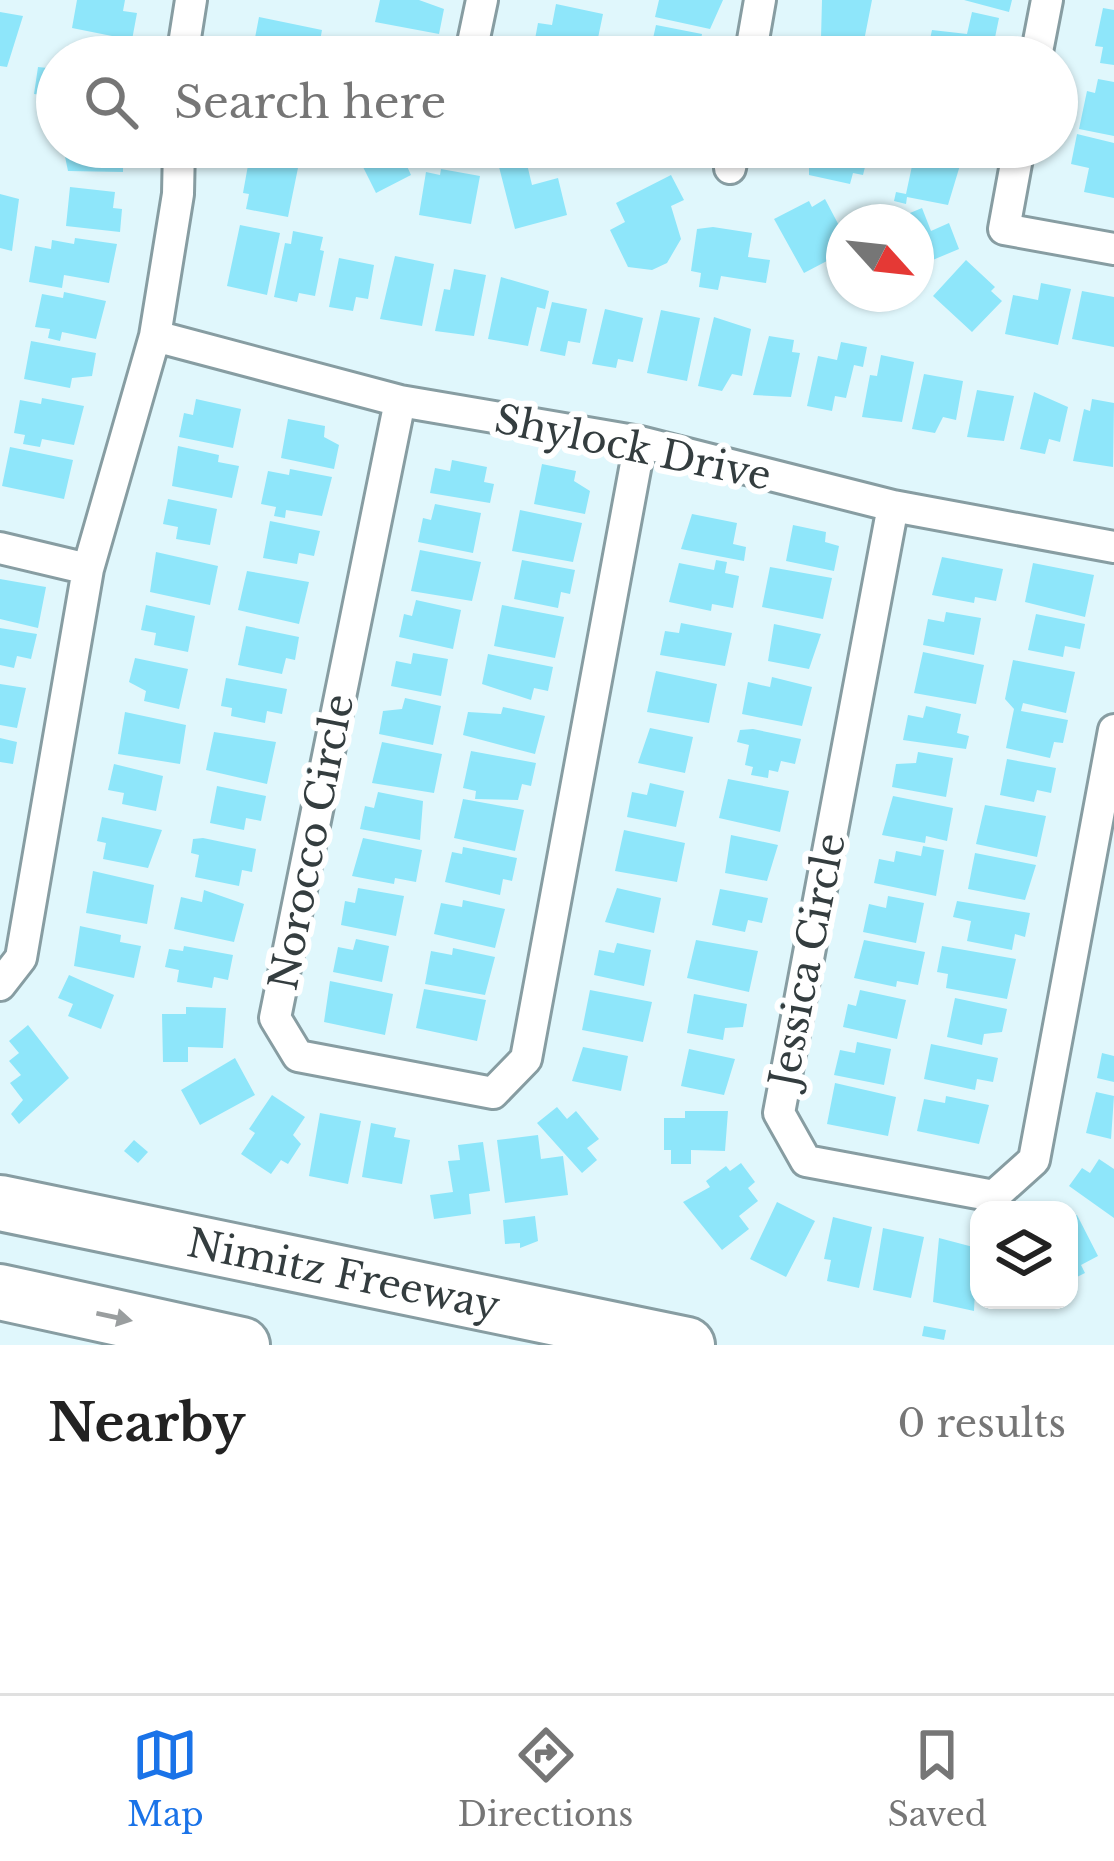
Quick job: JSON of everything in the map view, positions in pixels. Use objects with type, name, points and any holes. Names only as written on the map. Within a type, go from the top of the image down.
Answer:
[{"type":"highway","name":"Nimitz Freeway","points":[[0,1203],[687,1345]]},
{"type":"highway","points":[[0,1229],[553,1345]]},
{"type":"highway","points":[[0,1292],[242,1345]]},
{"type":"street","points":[[185,36],[191,0]]},
{"type":"street","points":[[474,36],[482,0]]},
{"type":"street","points":[[754,36],[760,0]]},
{"type":"street","points":[[1040,36],[1047,0]]},
{"type":"street","points":[[0,985],[21,958],[88,569],[155,336],[179,168]]},
{"type":"street","points":[[1015,168],[1004,229],[1114,249]]},
{"type":"street","name":"Shylock Drive","points":[[155,336],[400,401],[640,442],[893,506],[1114,547]]},
{"type":"street","name":"Norocco Circle","points":[[400,401],[275,1018],[298,1055],[493,1094],[526,1059],[640,442]]},
{"type":"street","name":"Jessica Circle","points":[[893,506],[778,1113],[806,1161],[994,1196],[1034,1160],[1114,730]]},
{"type":"street","points":[[0,548],[88,569]]},
{"type":"building","points":[[77,0],[125,0],[123,11],[137,13],[133,36],[72,28]]},
{"type":"building","points":[[380,0],[419,0],[444,9],[439,34],[375,22]]},
{"type":"building","points":[[659,0],[723,0],[710,29],[655,17]]},
{"type":"building","points":[[822,0],[872,0],[865,36],[821,36]]},
{"type":"building","points":[[964,0],[1012,0],[1009,12]]},
{"type":"building","points":[[556,4],[603,14],[598,36],[536,36],[538,23],[552,25]]},
{"type":"building","points":[[1103,8],[1114,10],[1114,65],[1100,63],[1103,47],[1095,46]]},
{"type":"building","points":[[0,12],[23,16],[7,67],[0,66]]},
{"type":"building","points":[[972,12],[999,18],[995,36],[931,36],[932,30],[967,34]]},
{"type":"building","points":[[259,17],[322,30],[321,36],[255,36]]},
{"type":"building","points":[[656,25],[702,34],[702,36],[654,36]]},
{"type":"building","points":[[1098,79],[1114,82],[1114,136],[1079,129],[1087,91],[1095,93]]},
{"type":"building","points":[[1078,134],[1114,143],[1114,198],[1084,192],[1089,168],[1078,166]]},
{"type":"building","points":[[67,168],[123,168],[123,172]]},
{"type":"building","points":[[247,168],[298,168],[288,217],[246,209],[249,194],[243,193]]},
{"type":"building","points":[[364,168],[408,168],[411,175],[376,193]]},
{"type":"building","points":[[499,168],[528,168],[532,185],[558,178],[567,215],[515,229]]},
{"type":"building","points":[[809,168],[865,168],[863,175],[853,173],[850,184],[809,175]]},
{"type":"building","points":[[912,168],[959,168],[948,205],[907,197],[906,204],[894,201],[896,192],[906,194]]},
{"type":"building","points":[[441,169],[480,176],[471,224],[419,215],[426,172],[440,175]]},
{"type":"building","points":[[671,175],[684,200],[671,206],[681,239],[667,263],[652,270],[628,267],[610,230],[625,222],[616,203]]},
{"type":"building","points":[[70,187],[115,192],[113,208],[122,209],[120,232],[66,226]]},
{"type":"building","points":[[0,194],[19,199],[12,251],[0,248]]},
{"type":"building","points":[[825,199],[828,204],[826,261],[804,273],[774,219],[809,201],[812,207]]},
{"type":"building","points":[[949,223],[959,249],[934,259],[934,230]]},
{"type":"building","points":[[240,225],[280,233],[267,295],[227,286]]},
{"type":"building","points":[[697,229],[752,233],[748,257],[770,260],[766,283],[721,276],[718,290],[699,287],[701,273],[691,271]]},
{"type":"building","points":[[293,231],[323,237],[320,250],[324,251],[315,296],[299,293],[297,302],[274,297],[285,243],[291,244]]},
{"type":"building","points":[[75,238],[117,244],[109,283],[64,275],[62,288],[29,282],[35,246],[51,249],[52,240],[74,244]]},
{"type":"building","points":[[395,256],[434,264],[422,326],[380,319]]},
{"type":"building","points":[[339,258],[374,265],[368,299],[356,297],[353,311],[329,307]]},
{"type":"building","points":[[966,260],[995,287],[991,291],[1002,301],[972,332],[934,295]]},
{"type":"building","points":[[454,269],[486,275],[474,336],[435,331],[444,289],[450,290]]},
{"type":"building","points":[[501,277],[549,291],[545,309],[537,307],[528,346],[488,339]]},
{"type":"building","points":[[1041,283],[1071,289],[1058,345],[1005,334],[1013,295],[1038,300]]},
{"type":"building","points":[[1082,291],[1114,297],[1114,347],[1072,339]]},
{"type":"building","points":[[64,292],[106,301],[96,339],[62,332],[60,341],[48,338],[50,329],[35,327],[42,294],[63,298]]},
{"type":"building","points":[[552,302],[587,309],[580,343],[568,341],[565,356],[540,351]]},
{"type":"building","points":[[605,309],[643,318],[633,362],[618,359],[616,368],[592,364]]},
{"type":"building","points":[[661,310],[700,318],[687,381],[647,373]]},
{"type":"building","points":[[714,317],[751,329],[742,376],[732,374],[722,391],[698,386]]},
{"type":"building","points":[[769,336],[794,340],[792,352],[800,353],[791,397],[753,395]]},
{"type":"building","points":[[31,341],[96,353],[92,376],[72,378],[70,388],[24,379]]},
{"type":"building","points":[[841,342],[867,347],[863,367],[854,365],[846,398],[835,396],[832,411],[807,406],[818,356],[837,360]]},
{"type":"building","points":[[881,355],[914,362],[902,422],[862,417],[870,375],[877,376]]},
{"type":"building","points":[[924,374],[963,381],[956,420],[943,417],[935,433],[912,429]]},
{"type":"building","points":[[977,390],[1014,396],[1004,441],[967,437]]},
{"type":"building","points":[[1034,392],[1068,407],[1060,442],[1049,439],[1045,454],[1020,449]]},
{"type":"building","points":[[42,398],[84,406],[74,445],[42,439],[40,447],[23,444],[25,435],[14,433],[20,400],[41,404]]},
{"type":"building","points":[[196,399],[241,409],[233,448],[179,437],[184,413],[193,415]]},
{"type":"building","points":[[1092,399],[1114,403],[1113,467],[1073,461],[1084,409],[1090,411]]},
{"type":"building","points":[[288,419],[325,426],[324,437],[339,445],[334,469],[281,458]]},
{"type":"building","points":[[178,446],[219,455],[218,462],[239,466],[232,498],[172,486]]},
{"type":"building","points":[[10,447],[73,460],[64,499],[2,486]]},
{"type":"building","points":[[452,460],[487,467],[484,482],[494,484],[490,503],[430,493],[435,468],[450,471]]},
{"type":"building","points":[[542,464],[576,471],[574,481],[590,491],[585,514],[534,504]]},
{"type":"building","points":[[290,469],[332,477],[322,516],[286,510],[285,518],[274,516],[276,507],[261,504],[268,471],[289,475]]},
{"type":"building","points":[[168,499],[217,509],[210,545],[176,539],[178,527],[163,524]]},
{"type":"building","points":[[435,504],[481,513],[473,553],[418,542],[423,518],[431,520]]},
{"type":"building","points":[[520,510],[582,523],[573,562],[512,551]]},
{"type":"building","points":[[692,514],[737,523],[733,544],[746,547],[744,561],[681,549]]},
{"type":"building","points":[[270,521],[320,531],[314,556],[299,553],[297,564],[263,558]]},
{"type":"building","points":[[793,525],[826,532],[825,542],[839,546],[834,571],[786,561]]},
{"type":"building","points":[[420,550],[481,562],[472,601],[411,591]]},
{"type":"building","points":[[156,552],[218,566],[210,605],[150,592]]},
{"type":"building","points":[[942,557],[1003,569],[996,601],[975,597],[974,603],[932,595]]},
{"type":"building","points":[[522,560],[575,570],[570,594],[561,592],[558,608],[514,599]]},
{"type":"building","points":[[716,560],[727,562],[725,573],[739,576],[733,608],[712,604],[711,611],[669,602],[679,563],[714,570]]},
{"type":"building","points":[[1033,563],[1094,575],[1085,617],[1025,602]]},
{"type":"building","points":[[770,567],[832,578],[823,619],[762,607]]},
{"type":"building","points":[[247,571],[309,582],[299,624],[238,610]]},
{"type":"building","points":[[0,579],[46,587],[38,628],[0,619]]},
{"type":"building","points":[[416,600],[461,610],[453,649],[399,637],[404,614],[412,616]]},
{"type":"building","points":[[146,605],[195,616],[188,652],[154,645],[156,633],[141,630]]},
{"type":"building","points":[[502,605],[564,617],[555,658],[494,646]]},
{"type":"building","points":[[946,612],[981,618],[974,655],[923,645],[928,619],[944,622]]},
{"type":"building","points":[[1036,614],[1085,624],[1080,649],[1065,646],[1063,657],[1028,650]]},
{"type":"building","points":[[681,623],[732,633],[725,666],[660,655],[665,631],[679,633]]},
{"type":"building","points":[[774,624],[821,634],[809,669],[768,661]]},
{"type":"building","points":[[246,626],[299,637],[295,660],[286,658],[282,674],[238,665]]},
{"type":"building","points":[[0,628],[37,634],[31,659],[17,656],[14,668],[0,665]]},
{"type":"building","points":[[923,652],[984,665],[976,704],[914,693]]},
{"type":"building","points":[[413,653],[448,659],[441,696],[391,686],[396,661],[411,664]]},
{"type":"building","points":[[488,654],[553,667],[548,691],[534,688],[531,700],[482,684]]},
{"type":"building","points":[[135,658],[188,669],[179,709],[144,701],[146,691],[129,682]]},
{"type":"building","points":[[1013,660],[1075,672],[1066,713],[1023,703],[1021,711],[1068,720],[1063,743],[1054,742],[1050,758],[1006,748],[1014,709],[1005,699]]},
{"type":"building","points":[[656,671],[717,684],[709,723],[647,712]]},
{"type":"building","points":[[772,677],[812,687],[802,726],[742,714],[748,682],[770,687]]},
{"type":"building","points":[[226,678],[287,689],[282,714],[267,711],[265,723],[231,716],[232,708],[221,706]]},
{"type":"building","points":[[0,684],[26,688],[17,728],[0,725]]},
{"type":"building","points":[[405,698],[441,706],[433,745],[379,734],[383,711],[402,709]]},
{"type":"building","points":[[926,706],[961,714],[957,733],[969,736],[966,749],[903,740],[908,715],[923,718]]},
{"type":"building","points":[[503,707],[545,716],[535,754],[463,735],[468,712],[501,714]]},
{"type":"building","points":[[125,712],[186,725],[180,764],[118,754]]},
{"type":"building","points":[[650,728],[693,737],[685,773],[638,763]]},
{"type":"building","points":[[740,730],[801,739],[795,764],[781,761],[778,772],[769,770],[768,778],[751,775],[753,767],[745,765],[749,745],[737,742]]},
{"type":"building","points":[[214,732],[276,742],[267,784],[206,770]]},
{"type":"building","points":[[0,738],[17,742],[13,764],[0,762]]},
{"type":"building","points":[[382,742],[442,754],[434,793],[372,783]]},
{"type":"building","points":[[471,751],[536,763],[531,786],[522,784],[518,800],[475,799],[476,791],[463,788]]},
{"type":"building","points":[[918,752],[953,758],[946,797],[892,787],[896,764],[916,763]]},
{"type":"building","points":[[1007,759],[1056,768],[1051,793],[1037,790],[1034,802],[1000,795]]},
{"type":"building","points":[[114,764],[163,776],[156,811],[122,804],[124,793],[108,790]]},
{"type":"building","points":[[728,779],[789,791],[780,832],[719,818]]},
{"type":"building","points":[[650,783],[684,791],[676,827],[627,817],[632,792],[647,795]]},
{"type":"building","points":[[217,786],[266,796],[261,821],[246,818],[244,830],[210,823]]},
{"type":"building","points":[[378,792],[423,801],[420,840],[360,829],[365,806],[374,808]]},
{"type":"building","points":[[893,796],[953,808],[947,841],[926,836],[925,843],[882,835]]},
{"type":"building","points":[[463,799],[524,810],[515,851],[454,838]]},
{"type":"building","points":[[985,805],[1046,816],[1037,857],[976,844]]},
{"type":"building","points":[[102,817],[162,830],[148,868],[103,859],[106,843],[97,841]]},
{"type":"building","points":[[624,830],[685,843],[677,882],[615,871]]},
{"type":"building","points":[[731,835],[778,845],[767,881],[725,873]]},
{"type":"building","points":[[363,838],[422,850],[416,882],[395,878],[394,884],[352,876]]},
{"type":"building","points":[[193,839],[256,849],[252,872],[242,870],[239,886],[195,877],[199,855],[191,853]]},
{"type":"building","points":[[923,846],[944,850],[936,896],[874,883],[879,859],[894,862],[896,851],[921,856]]},
{"type":"building","points":[[463,847],[517,858],[512,881],[503,879],[500,895],[445,882],[452,852],[462,854]]},
{"type":"building","points":[[975,853],[1036,865],[1025,900],[968,889]]},
{"type":"building","points":[[93,871],[154,885],[147,924],[86,913]]},
{"type":"building","points":[[358,888],[404,896],[396,936],[341,925],[345,901],[355,903]]},
{"type":"building","points":[[617,888],[661,898],[654,933],[605,922]]},
{"type":"building","points":[[720,889],[768,898],[762,923],[748,920],[745,932],[712,925]]},
{"type":"building","points":[[204,890],[244,904],[234,942],[174,929],[181,897],[202,902]]},
{"type":"building","points":[[888,896],[924,903],[916,943],[863,932],[869,904],[886,908]]},
{"type":"building","points":[[463,900],[505,909],[495,948],[434,934],[441,903],[462,907]]},
{"type":"building","points":[[957,901],[1030,913],[1025,937],[1015,934],[1012,950],[967,941],[971,921],[953,917]]},
{"type":"building","points":[[80,926],[121,935],[120,942],[141,946],[134,978],[74,966]]},
{"type":"building","points":[[356,939],[389,946],[382,982],[333,972],[338,947],[353,950]]},
{"type":"building","points":[[696,940],[758,951],[749,992],[687,978]]},
{"type":"building","points":[[864,940],[925,952],[918,985],[897,981],[896,987],[854,978]]},
{"type":"building","points":[[617,943],[651,950],[644,986],[594,975],[599,950],[614,953]]},
{"type":"building","points":[[184,946],[233,955],[228,980],[214,977],[212,988],[177,982],[179,970],[165,967],[169,949],[183,951]]},
{"type":"building","points":[[942,946],[1016,959],[1007,999],[946,988],[948,974],[937,972]]},
{"type":"building","points":[[453,948],[495,957],[485,995],[425,984],[431,951],[452,955]]},
{"type":"building","points":[[69,975],[114,995],[101,1029],[68,1016],[73,1004],[58,998]]},
{"type":"building","points":[[330,981],[393,994],[385,1035],[324,1022]]},
{"type":"building","points":[[424,989],[486,1000],[477,1041],[416,1028]]},
{"type":"building","points":[[590,990],[652,1002],[643,1042],[582,1030]]},
{"type":"building","points":[[860,990],[906,1000],[897,1039],[843,1027],[848,1004],[856,1006]]},
{"type":"building","points":[[694,994],[747,1004],[743,1027],[725,1028],[723,1040],[687,1033]]},
{"type":"building","points":[[955,998],[1007,1009],[1002,1032],[984,1034],[982,1045],[947,1037]]},
{"type":"building","points":[[186,1007],[226,1008],[223,1048],[188,1047],[188,1062],[163,1062],[162,1014],[186,1014]]},
{"type":"building","points":[[28,1025],[69,1078],[19,1124],[11,1114],[23,1100],[10,1083],[21,1075],[9,1061],[19,1053],[9,1041]]},
{"type":"building","points":[[857,1042],[891,1049],[884,1085],[834,1075],[840,1050],[855,1053]]},
{"type":"building","points":[[931,1044],[998,1058],[993,1082],[977,1079],[975,1090],[924,1079]]},
{"type":"building","points":[[583,1047],[628,1056],[621,1091],[572,1081]]},
{"type":"building","points":[[689,1049],[735,1059],[724,1095],[681,1086]]},
{"type":"building","points":[[1102,1053],[1114,1056],[1114,1082],[1097,1078]]},
{"type":"building","points":[[235,1058],[255,1095],[200,1125],[181,1090]]},
{"type":"building","points":[[835,1083],[896,1097],[888,1136],[827,1124]]},
{"type":"building","points":[[1096,1092],[1114,1096],[1111,1139],[1086,1133]]},
{"type":"building","points":[[272,1095],[305,1117],[293,1135],[301,1144],[288,1164],[281,1160],[271,1174],[241,1154],[255,1133],[249,1129]]},
{"type":"building","points":[[946,1096],[989,1105],[979,1144],[917,1131],[924,1099],[945,1103]]},
{"type":"building","points":[[557,1107],[567,1119],[576,1111],[599,1139],[587,1148],[597,1160],[582,1173],[537,1123]]},
{"type":"building","points":[[685,1111],[728,1111],[725,1151],[691,1150],[691,1164],[671,1164],[671,1150],[664,1150],[664,1118],[685,1118]]},
{"type":"building","points":[[320,1113],[361,1121],[348,1184],[309,1176]]},
{"type":"building","points":[[371,1123],[396,1128],[394,1137],[410,1140],[402,1184],[362,1177]]},
{"type":"building","points":[[538,1135],[541,1159],[563,1156],[568,1195],[505,1203],[497,1140]]},
{"type":"building","points":[[134,1140],[148,1152],[138,1163],[124,1151]]},
{"type":"building","points":[[483,1142],[490,1191],[469,1194],[471,1214],[434,1219],[430,1195],[453,1192],[448,1161],[460,1160],[458,1145]]},
{"type":"building","points":[[1099,1159],[1114,1169],[1114,1218],[1069,1186],[1082,1168],[1090,1173]]},
{"type":"building","points":[[741,1163],[755,1182],[748,1188],[758,1201],[739,1216],[749,1229],[722,1250],[683,1202],[710,1187],[706,1181],[726,1166],[730,1171]]},
{"type":"building","points":[[777,1202],[815,1221],[786,1277],[750,1259]]},
{"type":"building","points":[[535,1216],[538,1241],[520,1248],[520,1243],[505,1244],[503,1220]]},
{"type":"building","points":[[833,1217],[872,1227],[859,1288],[827,1281],[831,1260],[824,1259]]},
{"type":"building","points":[[1078,1217],[1098,1256],[1081,1265],[1085,1273],[1078,1276]]},
{"type":"building","points":[[883,1228],[924,1237],[911,1298],[873,1290]]},
{"type":"building","points":[[939,1238],[970,1246],[970,1309],[974,1311],[933,1302]]},
{"type":"building","points":[[924,1326],[946,1330],[944,1340],[922,1336]]}]
